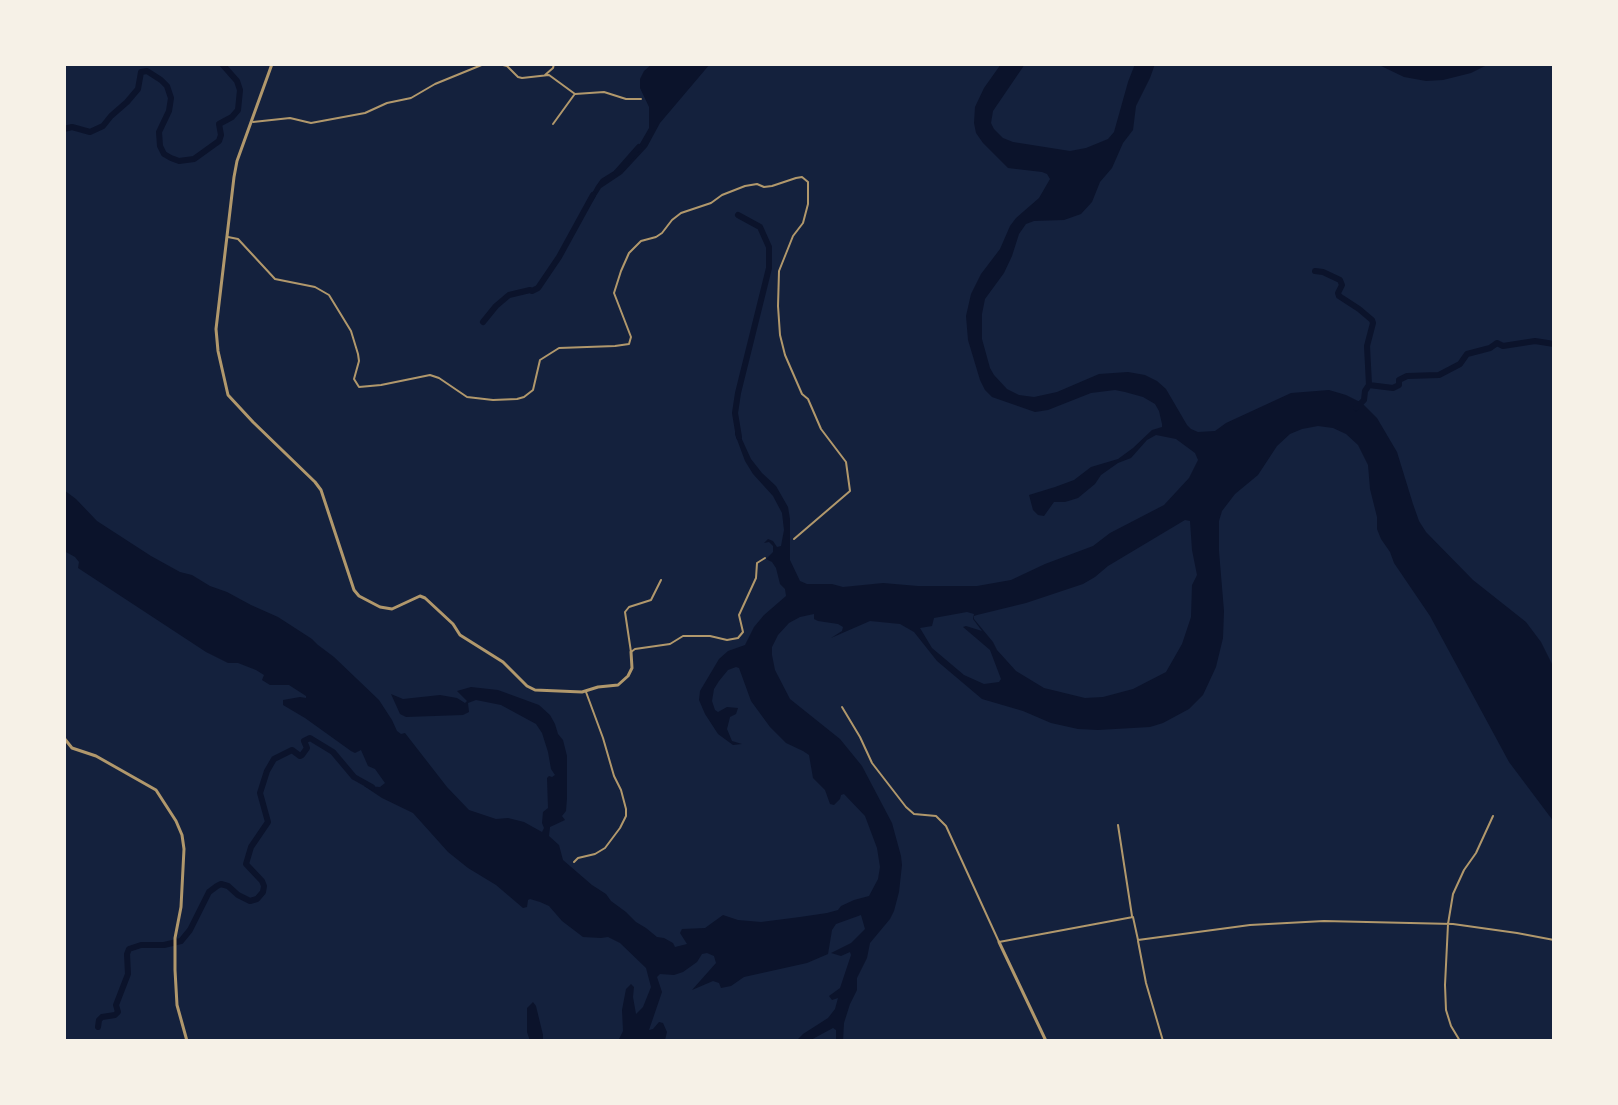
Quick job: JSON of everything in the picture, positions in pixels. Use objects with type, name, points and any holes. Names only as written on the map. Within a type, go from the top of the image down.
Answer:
[{"type":"street","points":[[272,64],[235,169],[216,329],[218,351],[228,395],[321,490],[354,590],[380,607],[392,609],[422,596],[455,626],[460,635],[503,662],[527,686],[535,690],[569,692],[618,685],[628,676],[632,668],[626,610],[651,600],[661,580]]},
{"type":"street","points":[[252,122],[290,118],[311,123],[365,113],[387,103],[411,98],[435,84],[484,64]]},
{"type":"street","points":[[499,64],[507,66],[522,78],[549,75],[575,94],[604,92],[626,99],[641,99]]},
{"type":"street","points":[[545,75],[551,72],[554,64]]},
{"type":"street","points":[[553,124],[575,94]]},
{"type":"street","points":[[227,237],[238,239],[275,279],[315,287],[329,295],[351,332],[359,361],[354,381],[359,387],[430,375],[465,396],[517,399],[533,390],[540,360],[559,348],[629,344],[631,337],[614,293],[629,253],[641,241],[662,233],[681,213],[711,203],[722,195],[745,186],[772,186],[802,177],[808,182],[808,204],[803,223],[793,236],[779,271],[780,335],[802,394],[808,399],[821,429],[846,462],[850,491],[794,539]]},
{"type":"street","points":[[631,652],[670,644],[683,636],[738,638],[743,632],[739,615],[756,578],[757,563],[765,558]]},
{"type":"street","points":[[574,862],[605,848],[626,816],[621,790],[586,691]]},
{"type":"street","points":[[842,707],[872,763],[906,807],[914,814],[936,816],[946,826],[1046,1041]]},
{"type":"street","points":[[64,738],[72,748],[96,756],[156,790],[182,835],[181,907],[175,945],[177,1005],[187,1041]]},
{"type":"street","points":[[1460,1041],[1446,1010],[1448,924],[1453,894],[1493,816]]},
{"type":"street","points":[[1118,825],[1146,983],[1163,1041]]},
{"type":"street","points":[[999,942],[1133,917]]},
{"type":"street","points":[[1138,940],[1250,925],[1311,922],[1448,924],[1554,940]]},
{"type":"water","points":[[652,64],[710,64],[660,123],[647,147],[622,174],[601,188],[589,207],[589,199],[601,179],[630,161],[649,128],[649,107],[640,88],[640,79]]},
{"type":"water","points":[[1001,64],[1025,64],[993,111],[991,123],[994,129],[1013,142],[1070,151],[1108,139],[1114,132],[1135,64],[1155,64],[1136,106],[1133,130],[1123,143],[1112,168],[1100,182],[1092,202],[1081,214],[1064,220],[1026,224],[1004,273],[985,299],[982,339],[994,375],[1007,389],[1034,397],[1057,392],[1099,374],[1128,372],[1145,375],[1166,389],[1187,425],[1198,432],[1215,431],[1291,393],[1329,390],[1362,403],[1377,418],[1397,452],[1419,521],[1426,532],[1473,580],[1526,622],[1541,642],[1554,668],[1554,822],[1509,762],[1430,616],[1381,539],[1368,465],[1358,445],[1333,428],[1318,426],[1302,429],[1290,434],[1277,446],[1258,475],[1235,494],[1222,511],[1219,551],[1223,638],[1216,667],[1203,695],[1189,709],[1163,723],[1150,727],[1098,730],[1051,723],[982,699],[937,661],[914,632],[900,624],[870,621],[831,638],[843,627],[818,621],[814,619],[814,614],[789,623],[772,647],[775,670],[790,699],[840,739],[862,766],[892,823],[901,856],[899,892],[894,911],[870,943],[844,1023],[843,1041],[836,1041],[836,1030],[833,1028],[809,1041],[796,1041],[828,1018],[835,1009],[838,998],[832,1000],[829,996],[840,988],[851,955],[850,952],[841,956],[831,953],[851,943],[865,929],[861,915],[836,924],[828,954],[807,963],[744,977],[731,986],[721,988],[719,983],[713,981],[692,990],[716,963],[714,956],[707,953],[683,972],[660,974],[657,977],[662,992],[649,1030],[659,1022],[663,1023],[667,1032],[665,1040],[618,1041],[623,1031],[622,1010],[626,989],[631,984],[634,987],[636,1014],[643,1007],[651,987],[646,968],[620,943],[608,937],[583,937],[549,906],[540,902],[530,899],[527,907],[523,908],[448,852],[413,813],[364,786],[380,787],[385,783],[375,769],[368,766],[361,750],[351,751],[283,705],[283,700],[306,696],[289,685],[270,685],[262,680],[264,675],[256,670],[238,663],[228,663],[206,652],[78,568],[79,562],[75,557],[64,551],[64,490],[97,521],[151,556],[278,617],[312,639],[379,700],[397,731],[405,733],[469,810],[496,819],[524,822],[542,832],[543,812],[548,808],[547,778],[555,775],[542,733],[536,724],[501,705],[476,700],[468,703],[469,712],[463,715],[406,717],[400,714],[391,694],[403,699],[440,695],[465,703],[467,701],[457,691],[471,687],[498,690],[539,705],[555,724],[567,756],[566,811],[562,816],[565,820],[550,827],[549,836],[559,845],[563,860],[636,922],[675,947],[687,944],[680,933],[682,929],[705,928],[723,915],[761,922],[800,917],[838,910],[854,900],[869,896],[880,867],[877,848],[865,816],[844,794],[834,805],[830,804],[825,790],[813,778],[809,755],[786,743],[770,727],[751,701],[739,668],[728,670],[719,681],[712,701],[718,712],[727,707],[738,708],[736,714],[730,717],[727,729],[732,741],[742,744],[733,745],[718,734],[699,700],[700,691],[719,659],[728,651],[745,645],[764,615],[786,596],[776,568],[766,559],[773,552],[773,546],[769,542],[764,543],[768,539],[777,547],[781,546],[784,530],[782,513],[773,496],[745,461],[735,434],[735,424],[751,459],[776,486],[788,507],[790,560],[800,581],[843,587],[883,583],[977,586],[1011,580],[1093,546],[1110,533],[1164,505],[1189,478],[1198,460],[1195,453],[1176,439],[1156,435],[1147,440],[1131,458],[1101,475],[1078,498],[1054,502],[1044,516],[1033,510],[1029,495],[1074,480],[1091,467],[1118,459],[1162,424],[1155,404],[1143,397],[1115,390],[1091,393],[1035,412],[992,397],[985,390],[968,340],[966,316],[971,294],[981,274],[1000,249],[1010,226],[1039,198],[1050,179],[1042,172],[1008,168],[983,143],[974,123],[975,107]],"holes":[[[1185,520],[1190,521],[1197,575],[1192,585],[1191,617],[1182,644],[1166,672],[1133,689],[1085,698],[1044,688],[1016,671],[974,619],[977,615],[1083,584]],[[967,612],[974,614],[973,619],[982,631],[963,627],[990,650],[1001,679],[999,682],[984,684],[964,675],[932,648],[920,628],[932,626],[934,618]]]},
{"type":"water","points":[[1377,64],[1489,64],[1471,73],[1426,81],[1404,77]]},
{"type":"water","points":[[533,1002],[543,1041],[530,1041],[527,1032],[527,1008]]},
{"type":"waterway","points":[[64,129],[72,127],[90,132],[103,126],[138,89],[141,72],[147,71],[167,86],[171,98],[169,111],[159,132],[164,154],[179,161],[194,159],[219,141],[219,124],[238,110],[240,90],[237,81],[222,64]]},
{"type":"waterway","points":[[617,172],[639,147]]},
{"type":"waterway","points":[[483,322],[509,295],[538,288],[593,195]]},
{"type":"waterway","points":[[738,215],[760,227],[769,247],[769,268],[738,393],[735,413],[739,437]]},
{"type":"waterway","points":[[1315,271],[1340,280],[1339,296],[1373,323],[1367,346],[1369,385],[1364,400],[1356,408]]},
{"type":"waterway","points":[[1369,385],[1393,388],[1407,376],[1439,375],[1460,364],[1467,354],[1497,343],[1503,346],[1535,341],[1554,344]]},
{"type":"waterway","points":[[98,1027],[102,1017],[118,1012],[116,1005],[128,974],[129,949],[181,941],[209,892],[221,884],[250,901],[263,892],[262,881],[246,864],[251,847],[268,822],[260,793],[274,759],[292,750],[302,755],[307,748],[304,741],[310,738],[333,752],[354,777],[372,787]]}]
